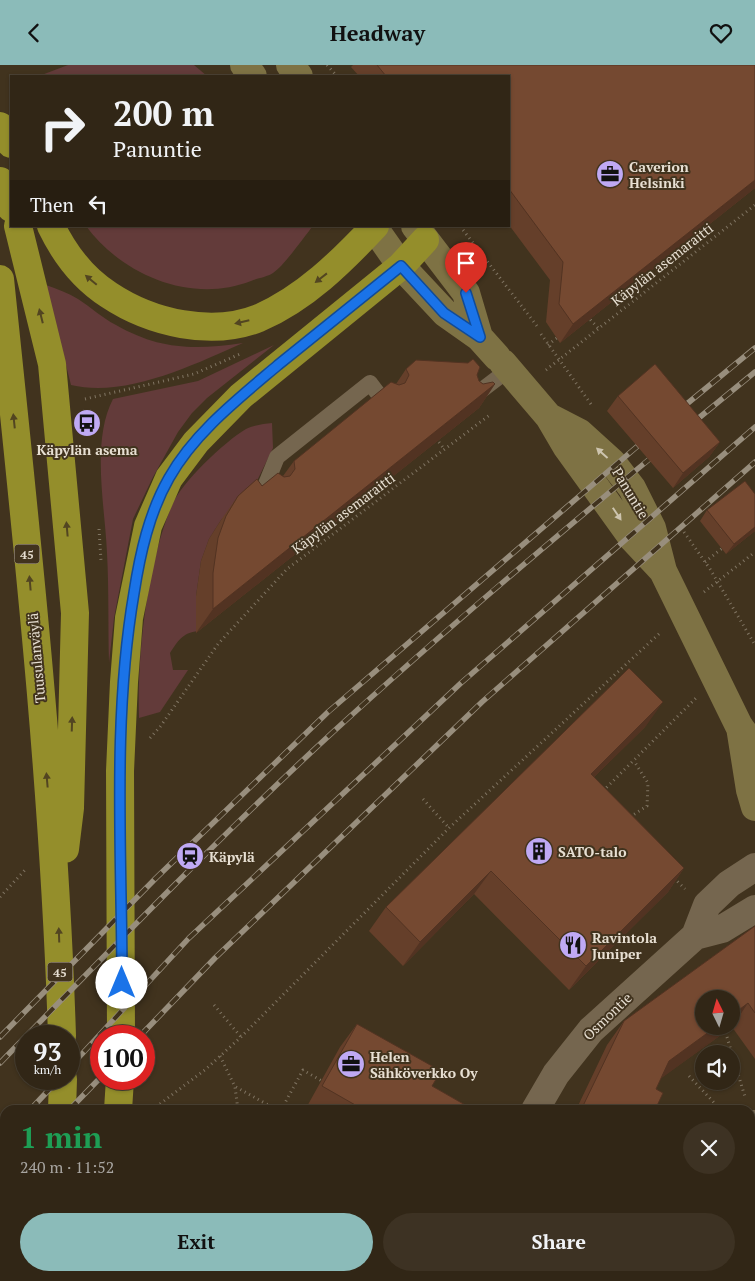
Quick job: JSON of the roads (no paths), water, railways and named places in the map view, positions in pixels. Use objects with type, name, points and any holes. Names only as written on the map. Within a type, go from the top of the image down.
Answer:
[{"type":"highway","points":[[0,126],[10,142]]},
{"type":"highway","points":[[0,181],[10,206]]},
{"type":"highway","points":[[18,227],[52,364],[75,613],[70,808],[58,908]]},
{"type":"highway","points":[[51,227],[58,241],[81,271],[109,295],[139,311],[167,321],[196,326],[224,326],[258,318],[287,304],[342,261],[374,227]]},
{"type":"highway","points":[[122,1025],[120,771],[124,682],[129,618],[148,527],[169,478],[196,442],[241,396],[401,266],[420,233]]},
{"type":"highway","name":"Tuusulanväylä","points":[[0,279],[23,502],[58,908],[62,1025]]},
{"type":"highway","points":[[62,1105],[63,1090]]},
{"type":"highway","points":[[118,1105],[119,1090]]},
{"type":"main road","points":[[244,65],[252,75]]},
{"type":"main road","points":[[290,65],[298,75]]},
{"type":"main road","name":"Panuntie","points":[[374,227],[401,266],[444,313],[480,337],[512,368],[549,417],[580,433],[616,467],[632,488],[652,528],[663,571],[747,736],[750,790],[755,807]]},
{"type":"main road","name":"Panuntie","points":[[420,233],[466,293],[480,337]]},
{"type":"street","name":"Osmontie","points":[[537,1105],[556,1074],[591,1030],[695,936],[707,905],[729,884],[755,867]]},
{"type":"street","name":"Osmontie","points":[[695,936],[722,929],[755,909]]},
{"type":"lane","points":[[470,399],[512,368]]},
{"type":"lane","points":[[269,491],[266,484],[278,457],[370,383],[382,399]]},
{"type":"railway","points":[[677,412],[755,348]]},
{"type":"railway","points":[[689,426],[755,372]]},
{"type":"railway","points":[[80,1056],[189,938],[461,683],[755,427]]},
{"type":"railway","points":[[0,1037],[156,878],[328,712],[647,438]]},
{"type":"railway","points":[[0,1063],[206,854],[333,732],[494,590],[658,452]]},
{"type":"railway","points":[[151,1025],[215,958],[482,702],[755,462]]},
{"type":"railway","points":[[74,1105],[90,1088]]},
{"type":"railway","points":[[35,1105],[49,1090]]},
{"type":"place","name":"Caverion Helsinki","points":[[610,174]]},
{"type":"place","name":"Käpylän asema","points":[[87,423]]},
{"type":"place","name":"SATO-talo","points":[[539,851]]},
{"type":"place","name":"Käpylä","points":[[190,856]]},
{"type":"place","name":"Ravintola Juniper","points":[[573,945]]},
{"type":"place","name":"Helen Sähköverkko Oy","points":[[351,1064]]}]
